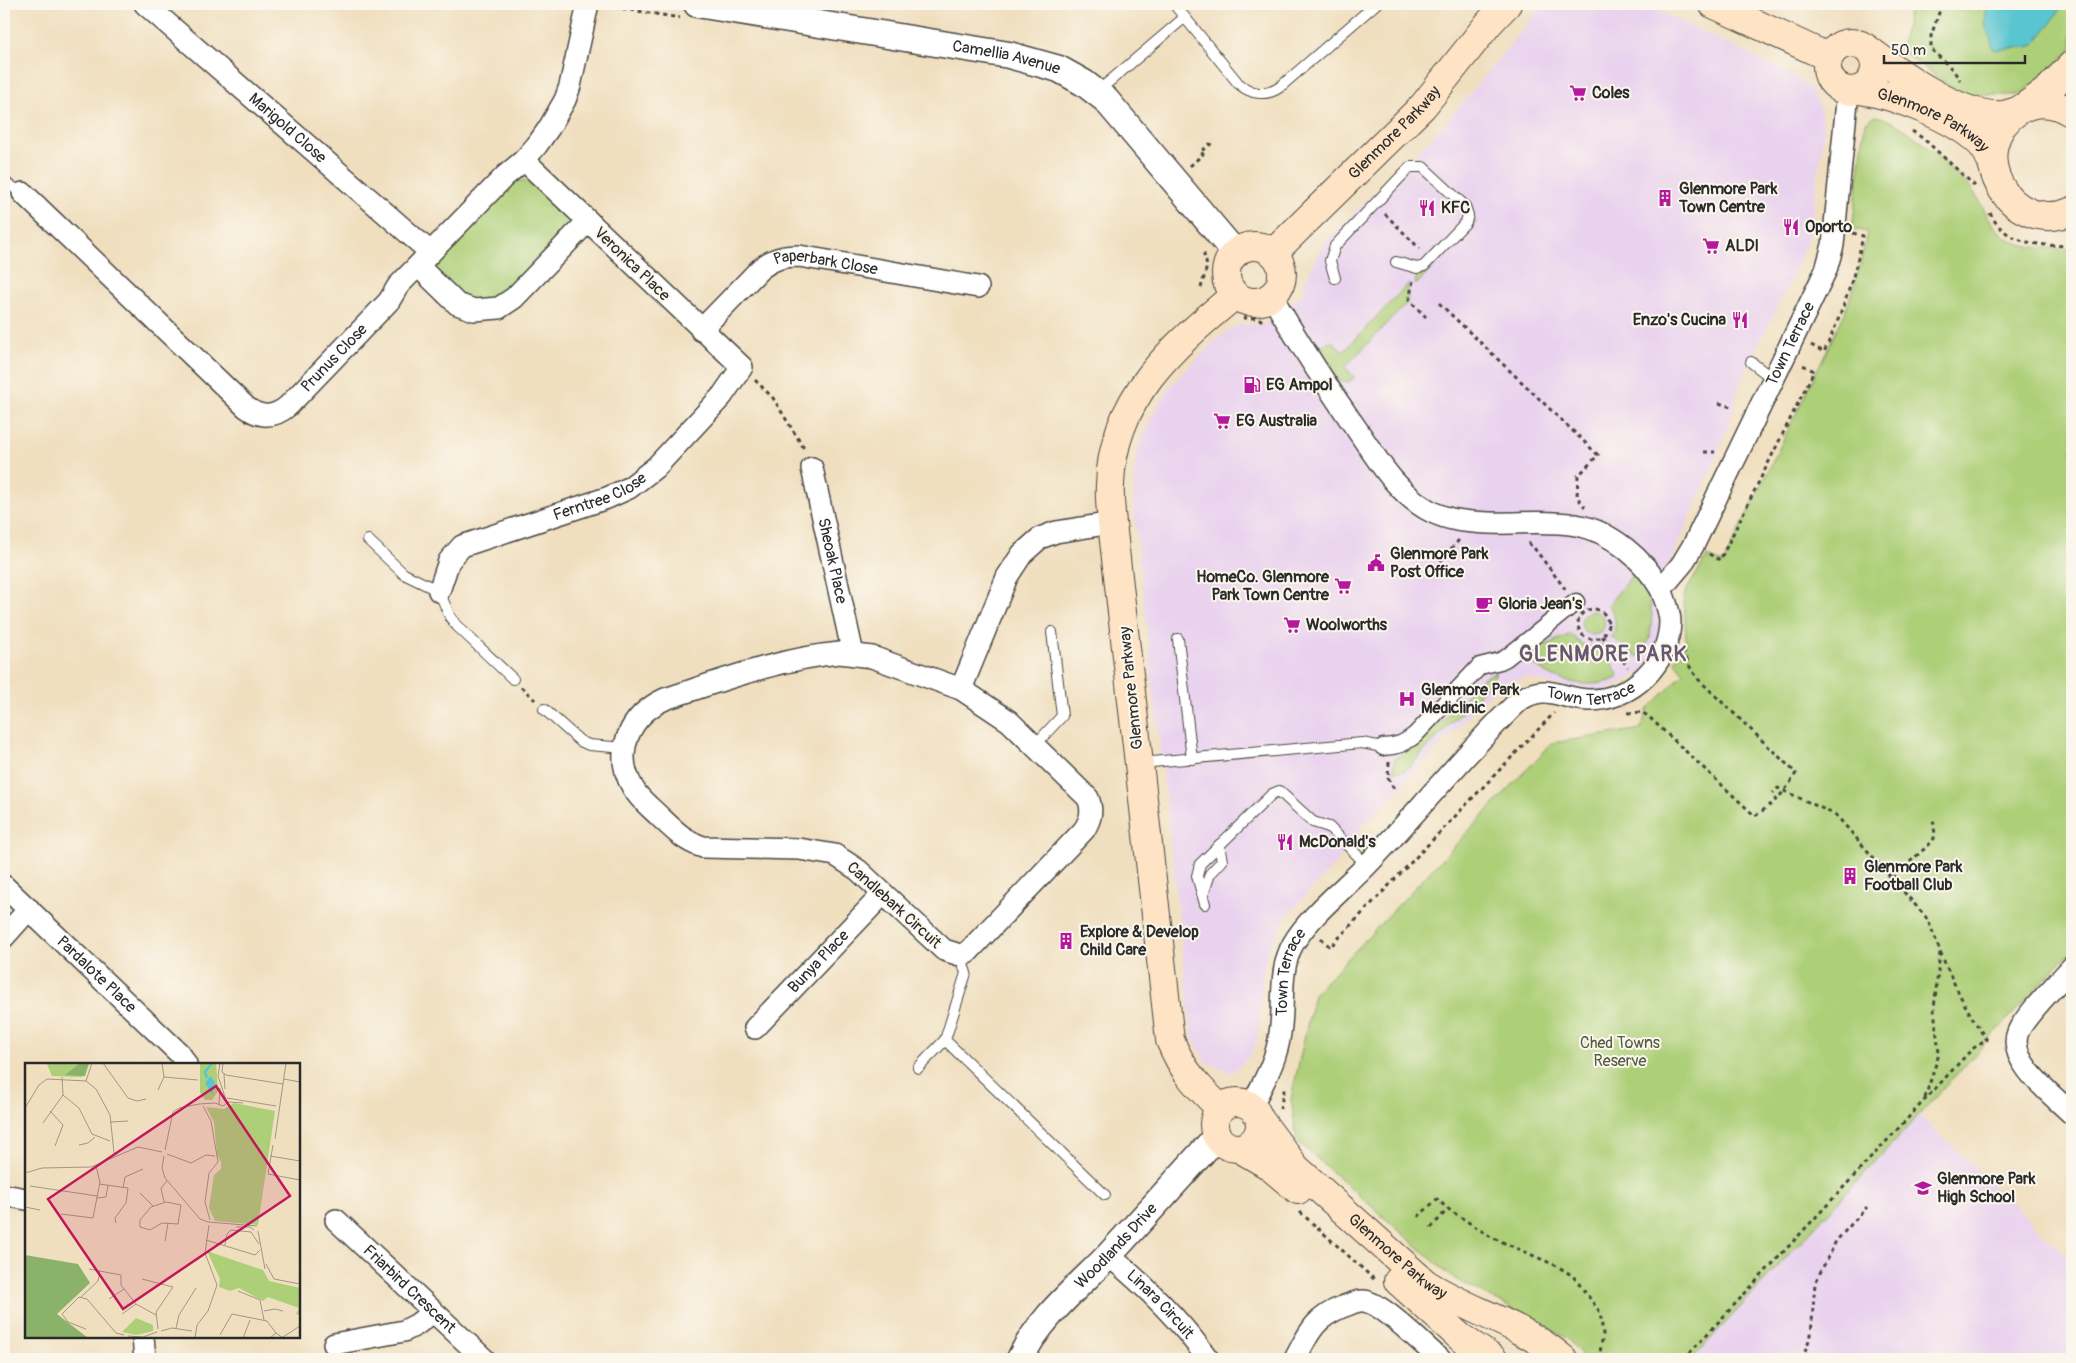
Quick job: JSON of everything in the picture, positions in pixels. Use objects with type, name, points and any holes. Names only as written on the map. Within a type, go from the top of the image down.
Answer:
[{"type":"main road","name":"Glenmore Parkway","points":[[1273,253],[1423,106],[1489,23],[1507,4]]},
{"type":"main road","points":[[1713,4],[1828,57]]},
{"type":"main road","points":[[1848,43],[1859,44],[1872,55],[1875,71],[1867,86],[1854,90],[1835,86],[1827,72],[1828,57],[1840,45],[1848,43]]},
{"type":"main road","name":"Glenmore Parkway","points":[[1866,48],[1917,84],[1970,109],[2003,115],[2020,110],[2048,90],[2072,65]]},
{"type":"main road","name":"Glenmore Parkway","points":[[1854,90],[1894,98],[1959,127],[1985,149],[1993,166]]},
{"type":"main road","points":[[2072,113],[2058,105],[2047,102],[2034,103],[2020,110],[2011,115],[1998,130],[1992,154],[1997,181],[2009,199],[2018,206],[2029,212],[2052,216],[2072,211]]},
{"type":"main road","points":[[1257,246],[1273,253],[1279,261],[1282,271],[1280,286],[1272,296],[1258,302],[1248,302],[1238,306],[1226,278],[1227,268],[1231,259],[1236,254],[1247,247],[1257,246]]},
{"type":"main road","name":"Glenmore Parkway","points":[[1221,1110],[1191,1080],[1178,1060],[1170,1040],[1112,523],[1110,472],[1116,442],[1129,408],[1145,382],[1160,363],[1203,321],[1238,306]]},
{"type":"main road","points":[[1239,1102],[1264,1113],[1258,1135],[1253,1142],[1246,1146],[1228,1142],[1215,1122],[1221,1110],[1232,1103],[1239,1102]]},
{"type":"main road","name":"Glenmore Parkway","points":[[1264,1113],[1296,1168],[1425,1283],[1444,1295],[1528,1334],[1563,1359]]},
{"type":"main road","name":"Glenmore Parkway","points":[[1228,1142],[1268,1165],[1284,1177],[1443,1322],[1478,1350],[1493,1359]]},
{"type":"street","name":"Marigold Close","points":[[144,4],[424,259],[457,304],[474,310],[499,308],[514,298],[588,222]]},
{"type":"street","name":"Prunus Close","points":[[22,193],[246,407],[260,415],[273,415],[288,406],[389,302],[398,286],[505,176],[524,160],[545,134],[565,100],[596,4]]},
{"type":"street","name":"Camellia Avenue","points":[[690,11],[1028,59],[1059,69],[1097,92],[1117,110],[1236,254]]},
{"type":"street","name":"Town Terrace","points":[[1264,1113],[1269,1074],[1280,1034],[1285,966],[1294,944],[1310,922],[1367,864],[1511,708],[1525,697],[1544,691],[1577,699],[1604,699],[1626,691],[1647,675],[1662,653],[1668,634],[1669,612],[1661,589],[1682,564],[1694,544],[1813,298],[1830,255],[1854,90]]},
{"type":"street","name":"Veronica Place","points":[[524,160],[742,367]]},
{"type":"street","name":"Paperbark Close","points":[[701,330],[760,269],[780,258],[799,256],[978,287]]},
{"type":"street","points":[[1272,296],[1295,338],[1386,472],[1421,506],[1441,516],[1457,521],[1560,523],[1589,528],[1614,540],[1627,550],[1650,572],[1661,589]]},
{"type":"street","name":"Ferntree Close","points":[[438,591],[449,561],[462,546],[607,498],[638,482],[656,467],[722,396],[742,367]]},
{"type":"street","name":"Sheoak Place","points":[[812,468],[853,654]]},
{"type":"street","points":[[961,689],[1007,577],[1024,551],[1040,538],[1056,532],[1112,523]]},
{"type":"street","points":[[1383,747],[1397,746],[1406,742],[1415,735],[1480,666],[1506,658],[1576,602]]},
{"type":"street","name":"Candlebark Circuit","points":[[853,654],[888,662],[961,689],[996,711],[1035,745],[1088,798],[1091,808],[1089,822],[1080,835],[977,944],[960,955],[944,950],[935,944],[858,870],[835,855],[799,849],[703,847],[686,840],[637,794],[630,782],[624,760],[628,736],[637,719],[650,707],[665,699],[773,666],[824,655],[853,654]]},
{"type":"street","name":"Pardalote Place","points":[[4,886],[180,1054],[185,1063]]},
{"type":"street","name":"Bunya Place","points":[[755,1028],[884,894]]},
{"type":"street","points":[[4,937],[29,909]]},
{"type":"street","points":[[2072,967],[2021,1025],[2016,1037],[2019,1056],[2025,1065],[2072,1114]]},
{"type":"street","name":"Woodlands Drive","points":[[1020,1359],[1032,1336],[1046,1319],[1108,1255],[1228,1142]]},
{"type":"street","points":[[4,1195],[25,1198]]},
{"type":"street","name":"Friarbird Crescent","points":[[336,1220],[484,1359]]},
{"type":"street","name":"Linara Circuit","points":[[1108,1255],[1159,1299],[1208,1359]]},
{"type":"street","points":[[1295,1359],[1308,1333],[1319,1319],[1330,1312],[1361,1301],[1367,1301],[1381,1308],[1440,1359]]},
{"type":"street","points":[[334,1344],[404,1331],[416,1325],[433,1312]]},
{"type":"street","points":[[143,1338],[145,1359]]},
{"type":"lane","points":[[1174,4],[1238,83],[1250,91],[1260,94],[1268,93],[1280,87],[1376,4]]},
{"type":"lane","points":[[1097,92],[1184,18]]},
{"type":"lane","points":[[1335,278],[1330,261],[1336,246],[1410,167],[1423,167],[1465,206],[1468,215],[1466,222],[1424,266],[1417,268],[1396,262]]},
{"type":"lane","name":"Prunus Close","points":[[4,182],[22,193]]},
{"type":"lane","points":[[1750,362],[1773,379]]},
{"type":"lane","points":[[368,540],[404,574],[438,591],[450,617],[457,626],[513,679]]},
{"type":"lane","points":[[1035,745],[1062,716],[1052,632]]},
{"type":"lane","points":[[1178,639],[1192,759]]},
{"type":"lane","points":[[544,709],[580,741],[589,745],[625,748]]},
{"type":"lane","points":[[1139,763],[1362,743],[1383,747]]},
{"type":"lane","points":[[1204,900],[1197,876],[1200,864],[1272,794],[1279,791],[1313,822],[1328,827],[1367,864]]},
{"type":"lane","points":[[918,1068],[945,1040],[966,973],[960,955]]},
{"type":"lane","points":[[945,1040],[1105,1195]]},
{"type":"path","points":[[596,4],[690,11]]},
{"type":"path","points":[[1907,128],[1924,139],[1976,188]]},
{"type":"path","points":[[1189,167],[1203,154],[1200,152],[1210,144],[1214,148]]},
{"type":"path","points":[[1987,207],[1995,223],[2002,231],[2009,235],[2031,243],[2072,246]]},
{"type":"path","points":[[1385,214],[1421,249],[1420,255]]},
{"type":"path","points":[[1201,288],[1207,266],[1203,249]]},
{"type":"path","points":[[1413,283],[1409,300],[1426,316]]},
{"type":"path","points":[[1439,303],[1598,455],[1578,476],[1578,497],[1586,509]]},
{"type":"path","points":[[1238,306],[1268,326]]},
{"type":"path","points":[[1704,552],[1720,560],[1814,371],[1798,362],[1801,357]]},
{"type":"path","points":[[742,367],[773,398],[801,442],[812,468]]},
{"type":"path","points":[[1719,403],[1734,408]]},
{"type":"path","points":[[1704,452],[1715,452]]},
{"type":"path","points":[[1435,567],[1460,540]]},
{"type":"path","points":[[1594,609],[1604,613],[1608,622],[1606,632],[1602,636],[1588,639],[1581,633],[1578,624],[1584,612],[1594,609]]},
{"type":"path","points":[[1602,636],[1621,659]]},
{"type":"path","points":[[1622,715],[1635,711],[1642,712],[1755,816],[1772,804],[1785,791],[1796,773],[1698,679],[1680,647],[1678,652]]},
{"type":"path","points":[[513,679],[544,709]]},
{"type":"path","points":[[1314,941],[1318,935],[1330,947],[1555,712],[1561,709]]},
{"type":"path","points":[[1389,767],[1388,778],[1394,789]]},
{"type":"path","points":[[1684,1359],[1972,1049],[1987,1040],[1969,1014],[1940,951],[1931,925],[1925,916],[1836,815],[1778,788],[1773,793]]},
{"type":"path","points":[[1892,878],[1933,841],[1935,835],[1933,818]]},
{"type":"path","points":[[1924,1100],[1939,1054],[1934,1009],[1940,951]]},
{"type":"path","points":[[1264,1113],[1286,1081]]},
{"type":"path","points":[[1418,1217],[1437,1199],[1448,1209],[1491,1237],[1557,1266],[1573,1276],[1600,1312],[1603,1334],[1599,1359]]},
{"type":"path","points":[[1802,1359],[1811,1335],[1815,1283],[1836,1241],[1867,1207]]},
{"type":"path","points":[[1296,1209],[1380,1285]]},
{"type":"path","points":[[1431,1228],[1448,1209]]},
{"type":"shaded area","name":"Glenmore Park Town Centre","points":[[1555,4],[1645,4],[1792,75],[1810,89],[1819,106],[1824,132],[1809,235],[1793,275],[1739,385],[1731,418],[1714,463],[1668,567],[1660,645],[1644,670],[1604,693],[1552,685],[1527,677],[1497,687],[1357,832],[1361,836],[1285,918],[1270,945],[1264,964],[1258,1038],[1250,1056],[1232,1073],[1206,1062],[1193,1038],[1191,1029],[1133,502],[1134,470],[1138,451],[1152,415],[1170,387],[1183,373],[1217,339],[1228,331],[1240,324],[1263,325],[1304,293],[1305,282],[1324,243],[1444,125],[1539,10]]},
{"type":"shaded area","name":"Glenmore Park High School","points":[[1919,1115],[2072,1261],[2072,1359],[1692,1359]]},
{"type":"green space","points":[[1911,4],[2072,4],[2072,47],[2069,52],[2021,95],[1962,95],[1900,50]]},
{"type":"green space","name":"Ched Towns Reserve","points":[[1875,116],[1900,126],[1938,156],[1970,187],[1992,223],[2008,239],[2028,246],[2072,249],[2072,950],[1692,1359],[1585,1359],[1567,1338],[1452,1277],[1297,1141],[1291,1099],[1314,994],[1552,743],[1641,729],[1647,710],[1684,673],[1674,661],[1684,650],[1686,640],[1685,593],[1707,556],[1723,564],[1848,305],[1867,232],[1852,229],[1864,131],[1866,122]]},
{"type":"green space","points":[[516,180],[532,184],[575,224],[507,295],[470,303],[428,266],[508,183]]},
{"type":"green space","points":[[1474,221],[1476,222],[1415,284],[1417,274],[1424,272],[1432,266]]},
{"type":"green space","points":[[1409,283],[1407,303],[1345,367],[1354,377],[1353,379],[1348,382],[1338,380],[1321,355],[1323,345],[1328,342],[1334,342],[1343,352]]},
{"type":"green space","points":[[1632,575],[1648,596],[1652,614],[1650,639],[1638,657],[1611,637],[1615,629],[1615,621],[1608,605]]},
{"type":"green space","points":[[1593,611],[1602,614],[1605,623],[1602,632],[1593,635],[1584,632],[1581,623],[1584,614]]},
{"type":"green space","points":[[1571,634],[1577,641],[1585,645],[1593,647],[1602,645],[1619,677],[1610,681],[1590,684],[1569,682],[1549,675],[1524,654]]},
{"type":"green space","points":[[1496,672],[1492,681],[1405,771],[1393,771],[1395,758],[1424,740],[1482,678]]},
{"type":"water","points":[[1987,4],[2063,4],[2051,23],[2032,46],[1994,50],[1985,24]]},
{"type":"place","name":"Coles","points":[[1578,93]]},
{"type":"place","name":"Glenmore Park Town Centre","points":[[1665,198]]},
{"type":"place","name":"KFC","points":[[1427,208]]},
{"type":"place","name":"Oporto","points":[[1791,227]]},
{"type":"place","name":"ALDI","points":[[1711,246]]},
{"type":"place","name":"Enzo's Cucina","points":[[1740,320]]},
{"type":"place","name":"EG Ampol","points":[[1252,385]]},
{"type":"place","name":"EG Australia","points":[[1222,421]]},
{"type":"place","name":"Glenmore Park Post Office","points":[[1376,563]]},
{"type":"place","name":"HomeCo. Glenmore Park Town Centre","points":[[1343,586]]},
{"type":"place","name":"Gloria Jean's","points":[[1484,604]]},
{"type":"place","name":"Woolworths","points":[[1292,625]]},
{"type":"place","name":"Glenmore Park Mediclinic","points":[[1407,699]]},
{"type":"place","name":"McDonald's","points":[[1285,842]]},
{"type":"place","name":"Glenmore Park Football Club","points":[[1850,876]]},
{"type":"place","name":"Explore & Develop Child Care","points":[[1066,941]]},
{"type":"place","name":"Glenmore Park High School","points":[[1923,1188]]},
{"type":"district","name":"GLENMORE PARK","points":[[1603,654]]}]
